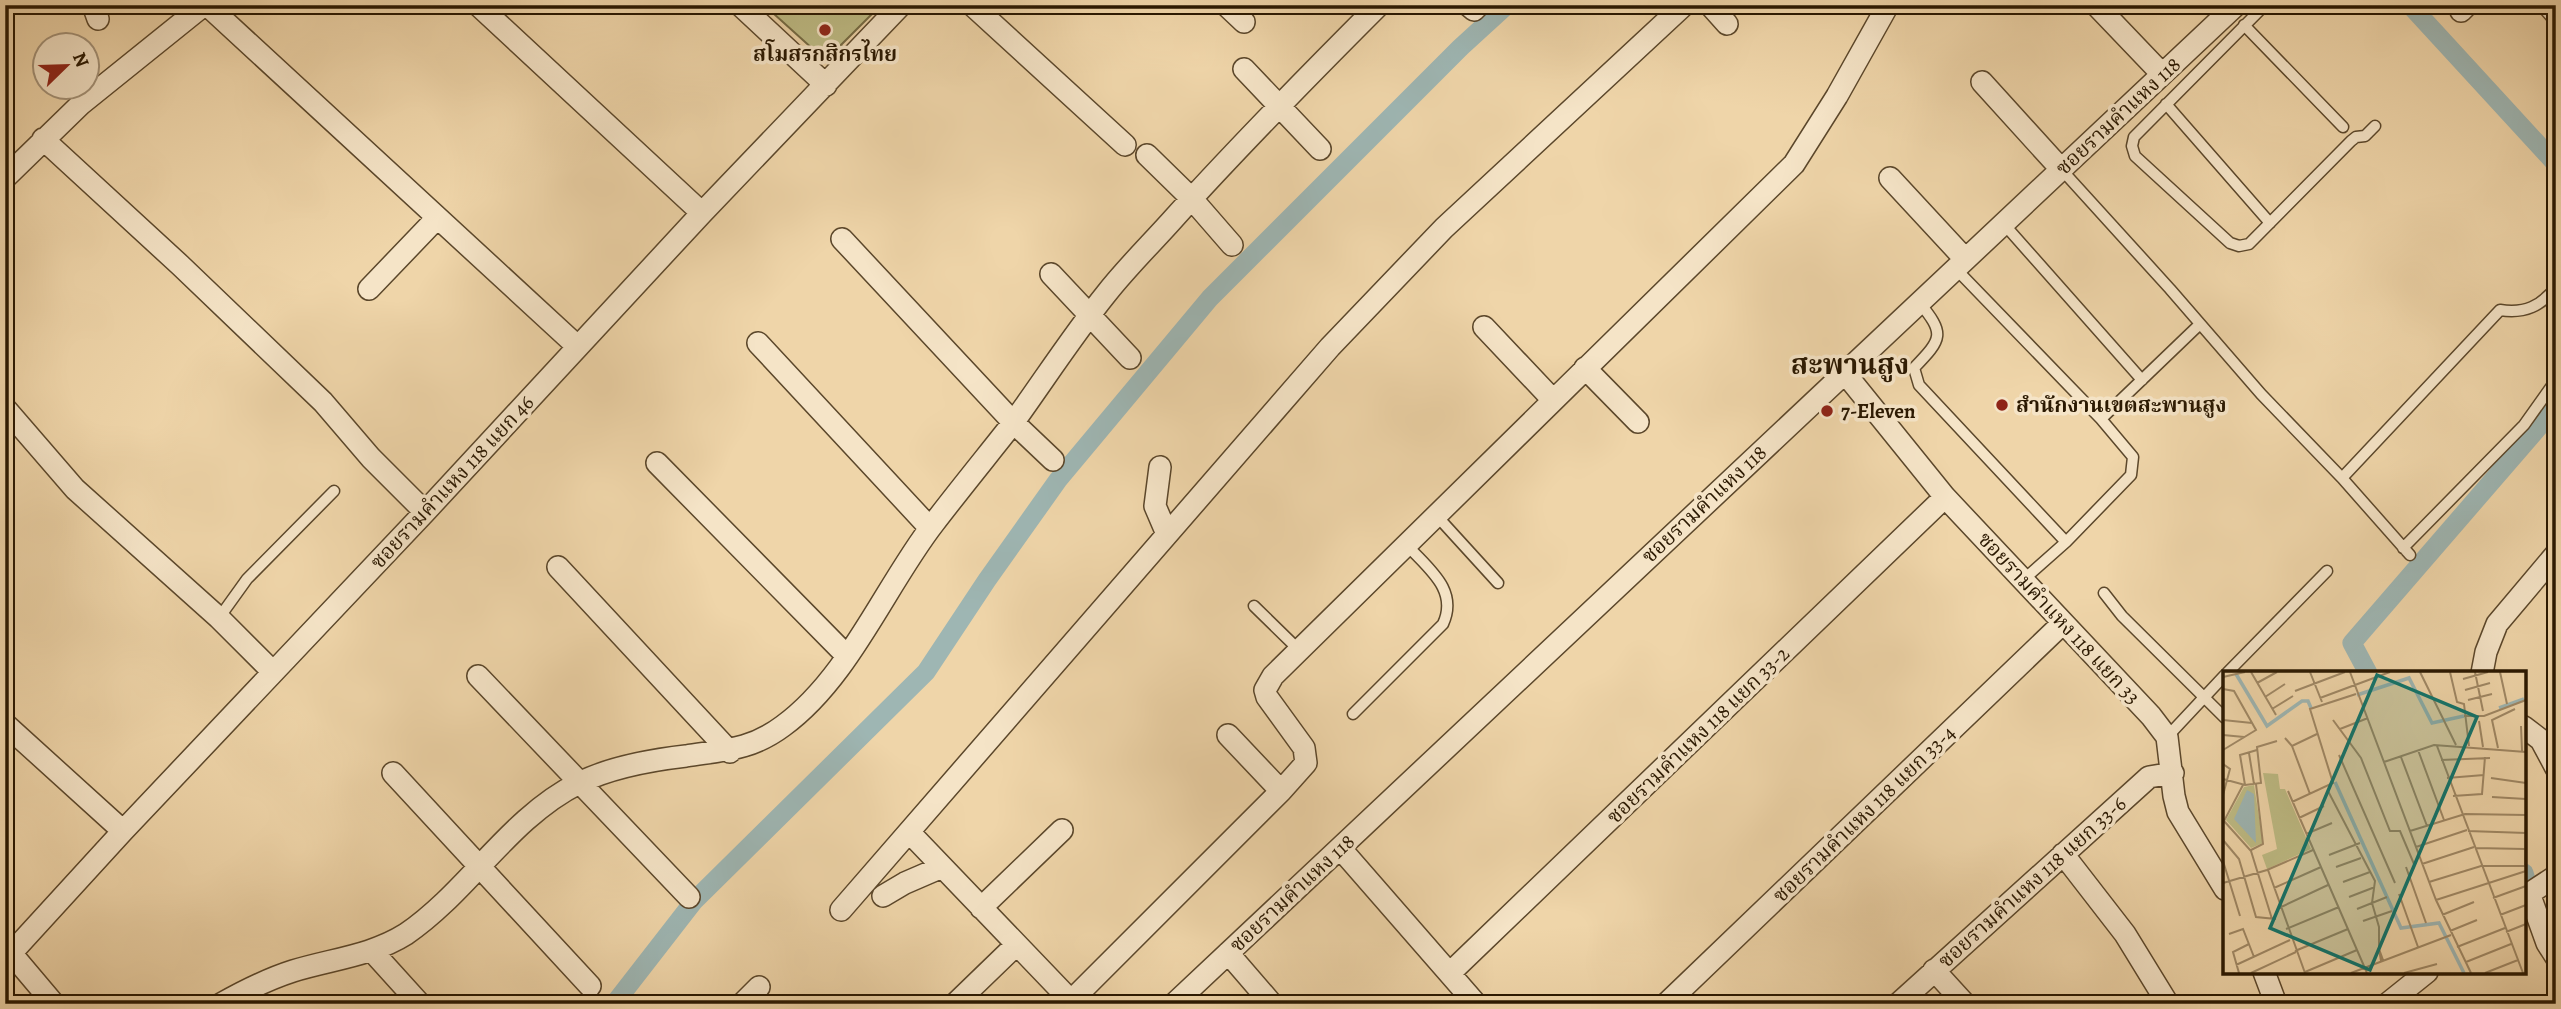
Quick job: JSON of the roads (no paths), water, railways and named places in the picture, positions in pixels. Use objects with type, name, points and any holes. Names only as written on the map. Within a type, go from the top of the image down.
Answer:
[{"type":"street","points":[[5,178],[81,104],[206,5],[578,346]]},
{"type":"street","points":[[478,5],[702,213]]},
{"type":"street","points":[[740,5],[826,85]]},
{"type":"street","name":"ซอยรามคำแหง 118 แยก 46","points":[[8,953],[425,512],[702,213],[901,5]]},
{"type":"street","points":[[972,5],[1125,145]]},
{"type":"street","points":[[1226,5],[1244,22]]},
{"type":"street","points":[[221,1004],[293,971],[372,951],[401,937],[426,919],[529,818],[580,782],[626,767],[658,760],[730,752],[760,742],[812,702],[930,528],[1013,422],[1108,291],[1279,104],[1379,5]]},
{"type":"street","points":[[1468,5],[1474,10],[1479,5]]},
{"type":"street","points":[[841,909],[910,833],[1330,347],[1444,228],[1684,5]]},
{"type":"street","points":[[1710,5],[1727,24]]},
{"type":"street","points":[[910,833],[1072,1002],[1306,763],[1304,748],[1267,697],[1265,690],[1273,677],[1794,164],[1837,96],[1888,5]]},
{"type":"street","points":[[2096,5],[2162,74]]},
{"type":"street","points":[[2548,5],[2556,14]]},
{"type":"street","name":"ซอยรามคำแหง 118","points":[[1174,1004],[2162,74],[2187,51],[2240,15]]},
{"type":"street","points":[[1244,69],[1320,149]]},
{"type":"street","points":[[1982,82],[2061,170]]},
{"type":"street","points":[[43,139],[323,402],[371,458],[425,512]]},
{"type":"street","points":[[1147,155],[1192,199],[1233,245]]},
{"type":"street","points":[[1890,178],[1960,263]]},
{"type":"street","points":[[369,289],[437,218]]},
{"type":"street","points":[[842,239],[1013,422],[1053,460]]},
{"type":"street","points":[[1051,274],[1130,358]]},
{"type":"street","points":[[1484,327],[1553,400]]},
{"type":"street","points":[[758,343],[930,528]]},
{"type":"street","points":[[1586,368],[1638,422]]},
{"type":"street","name":"ซอยรามคำแหง 118 แยก 33","points":[[1844,372],[1945,497],[2151,716],[2167,737],[2178,812],[2223,886]]},
{"type":"street","points":[[5,408],[75,489],[219,618],[273,671]]},
{"type":"street","points":[[657,463],[846,655]]},
{"type":"street","points":[[1160,467],[1155,506],[1167,534]]},
{"type":"street","name":"ซอยรามคำแหง 118 แยก 33-2","points":[[1450,973],[1945,497]]},
{"type":"street","points":[[2482,671],[2486,652],[2497,624],[2554,559]]},
{"type":"street","points":[[558,567],[730,752]]},
{"type":"street","name":"ซอยรามคำแหง 118 แยก 33-4","points":[[1666,1004],[2063,624]]},
{"type":"street","points":[[478,676],[689,897]]},
{"type":"street","points":[[5,724],[123,831]]},
{"type":"street","points":[[2526,729],[2541,740],[2556,768]]},
{"type":"street","points":[[1228,735],[1281,791]]},
{"type":"street","points":[[393,773],[590,986]]},
{"type":"street","name":"ซอยรามคำแหง 118 แยก 33-6","points":[[1898,1004],[2149,777],[2173,773]]},
{"type":"street","points":[[981,908],[1062,830]]},
{"type":"street","points":[[1340,848],[1476,1004]]},
{"type":"street","points":[[2063,855],[2125,934],[2168,1004]]},
{"type":"street","points":[[883,896],[942,867]]},
{"type":"street","points":[[2556,876],[2527,895],[2547,943],[2556,957]]},
{"type":"street","points":[[955,1004],[1016,945]]},
{"type":"street","points":[[372,951],[420,1004]]},
{"type":"street","points":[[8,953],[54,1004]]},
{"type":"street","points":[[1228,953],[1272,1004]]},
{"type":"street","points":[[1934,970],[1965,1004]]},
{"type":"street","points":[[2265,974],[2276,1004]]},
{"type":"street","points":[[2387,1004],[2424,974]]},
{"type":"street","points":[[742,1004],[760,987]]},
{"type":"lane","points":[[2265,5],[2240,15],[2202,66],[2134,137],[2132,146],[2135,156],[2230,243],[2239,246],[2249,244],[2356,136],[2365,136],[2375,126]]},
{"type":"lane","points":[[2240,15],[2343,127]]},
{"type":"lane","points":[[2187,51],[2202,66]]},
{"type":"lane","points":[[2166,104],[2270,223]]},
{"type":"lane","points":[[2061,170],[2261,394],[2342,478],[2407,552],[2524,425],[2556,380]]},
{"type":"lane","points":[[2004,223],[2142,380]]},
{"type":"lane","points":[[1960,263],[2133,457],[2131,475],[2066,542],[2022,581]]},
{"type":"lane","points":[[2342,478],[2500,310],[2516,313],[2543,303],[2556,287]]},
{"type":"lane","points":[[1919,302],[1937,324],[1939,334],[1932,350],[1914,368],[1919,385],[2066,542]]},
{"type":"lane","points":[[2101,419],[2200,324]]},
{"type":"lane","points":[[219,618],[247,579],[334,491]]},
{"type":"lane","points":[[1436,515],[1498,583]]},
{"type":"lane","points":[[1353,714],[1443,624],[1447,615],[1445,588],[1406,544]]},
{"type":"lane","points":[[2229,671],[2327,571]]},
{"type":"lane","points":[[2104,593],[2122,616],[2223,716]]},
{"type":"lane","points":[[1254,606],[1299,650]]},
{"type":"lane","points":[[2167,737],[2223,677]]},
{"type":"waterway","points":[[614,1004],[694,901],[926,672],[1058,480],[1210,298],[1461,47],[1507,5]]},
{"type":"waterway","points":[[2410,5],[2556,164]]},
{"type":"waterway","points":[[2367,671],[2352,643],[2556,407]]},
{"type":"waterway","points":[[2526,880],[2534,906]]},
{"type":"place","name":"สโมสรกสิกรไทย","points":[[825,30]]},
{"type":"place","name":"สำนักงานเขตสะพานสูง","points":[[2002,405]]},
{"type":"place","name":"7-Eleven","points":[[1827,411]]},
{"type":"district","name":"สะพานสูง","points":[[1850,364]]}]
